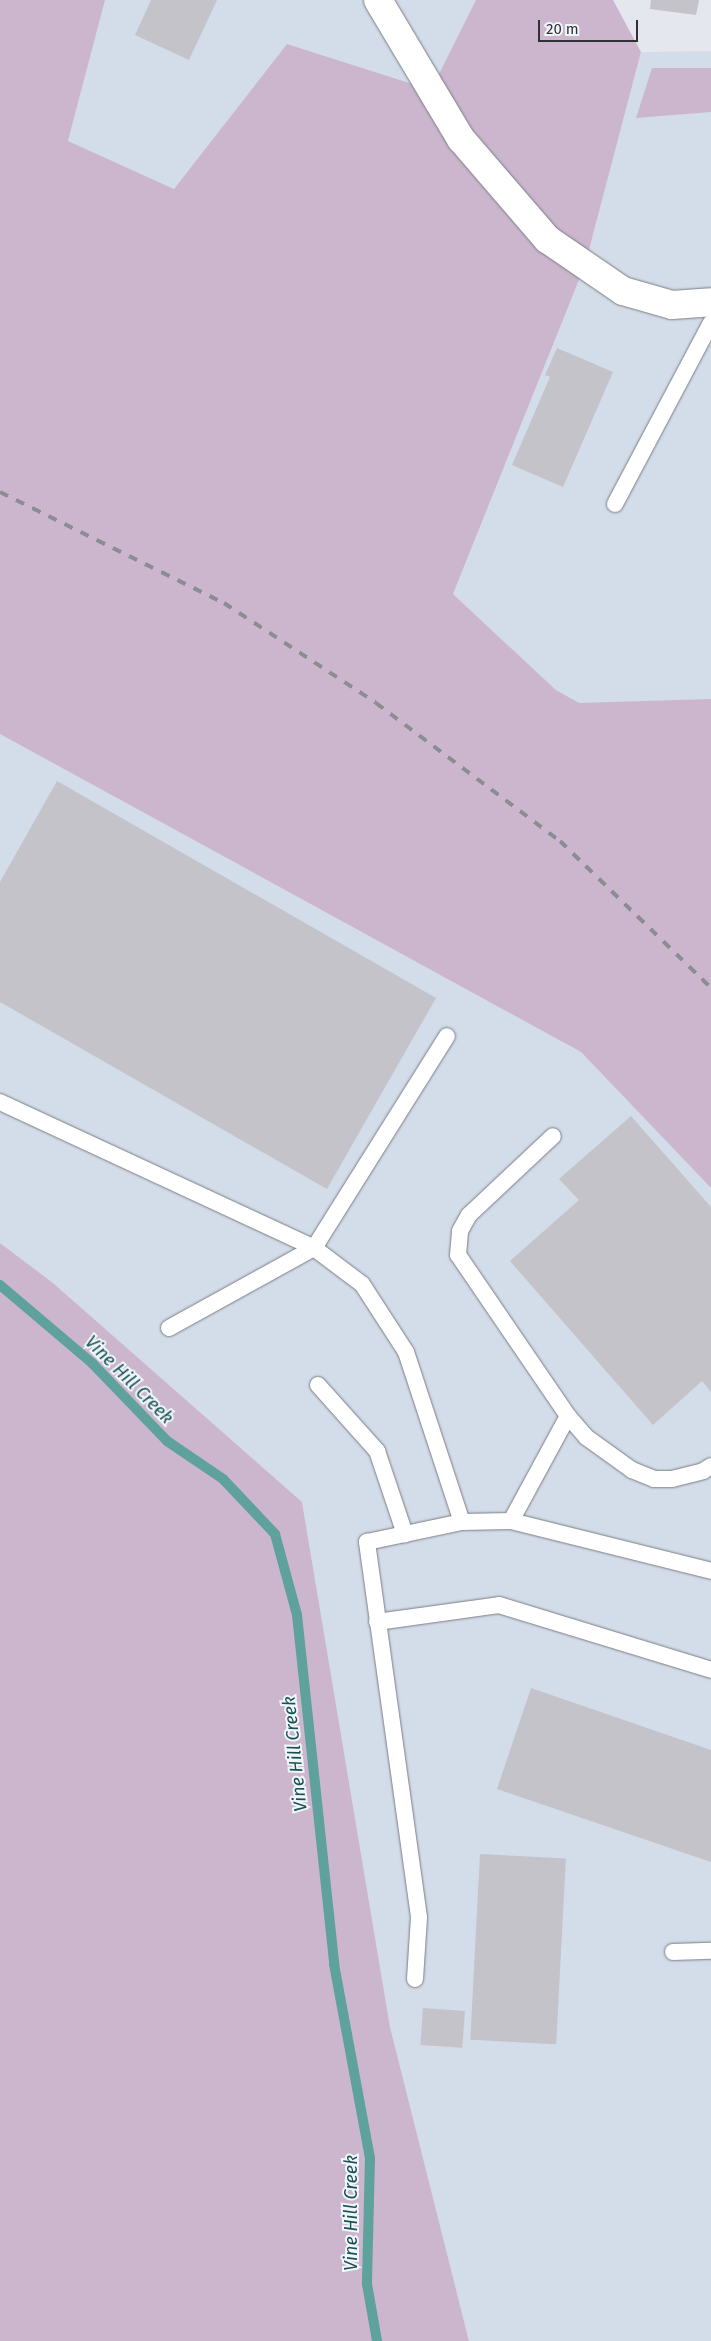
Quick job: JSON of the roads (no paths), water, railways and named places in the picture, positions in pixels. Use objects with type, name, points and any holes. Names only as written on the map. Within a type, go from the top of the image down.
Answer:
[{"type":"street","points":[[378,0],[461,139],[547,239],[623,290],[672,305],[711,302]]},
{"type":"lane","points":[[614,504],[711,323]]},
{"type":"lane","points":[[169,1328],[314,1248],[447,1036]]},
{"type":"lane","points":[[0,1102],[314,1248],[362,1284],[406,1352],[462,1522]]},
{"type":"lane","points":[[553,1136],[469,1215],[460,1231],[458,1255],[568,1416],[586,1437],[632,1470],[654,1479],[672,1479],[708,1472]]},
{"type":"lane","points":[[318,1385],[377,1451],[405,1534]]},
{"type":"lane","points":[[510,1521],[568,1416]]},
{"type":"lane","points":[[415,1979],[420,1917],[367,1542],[462,1522],[510,1521],[711,1571]]},
{"type":"lane","points":[[377,1622],[499,1605],[711,1670]]},
{"type":"lane","points":[[673,1952],[711,1951]]},
{"type":"waterway","name":"Vine Hill Creek","points":[[0,1285],[92,1363],[167,1441],[223,1479],[275,1534],[297,1615],[334,1964],[370,2158],[367,2284],[377,2341]]},
{"type":"railway","points":[[0,492],[224,603],[376,703],[560,841],[711,988]]}]
